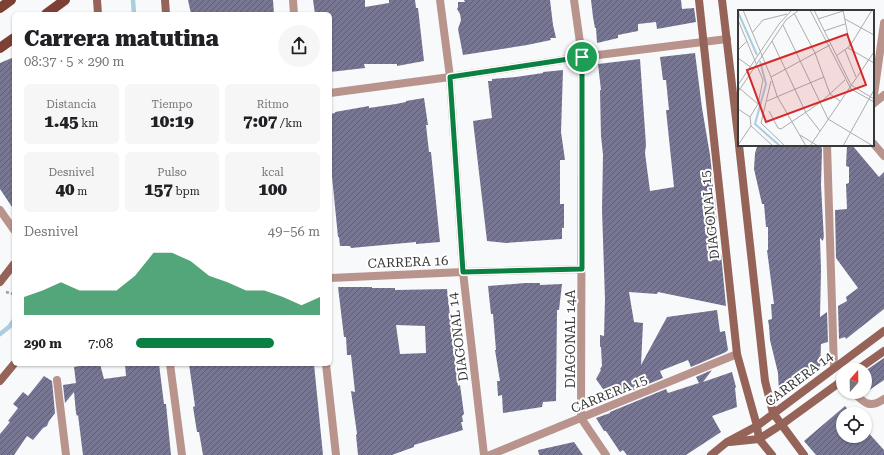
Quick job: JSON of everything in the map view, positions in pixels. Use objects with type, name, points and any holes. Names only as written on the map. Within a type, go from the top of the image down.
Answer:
[{"type":"main road","points":[[0,8],[11,0]]},
{"type":"main road","points":[[47,12],[53,3],[65,0]]},
{"type":"main road","points":[[0,48],[12,39]]},
{"type":"street","points":[[97,0],[98,12]]},
{"type":"street","points":[[165,0],[166,12]]},
{"type":"street","points":[[293,0],[294,12]]},
{"type":"street","name":"DIAGONAL 14","points":[[440,0],[450,77],[463,272],[484,455]]},
{"type":"street","name":"DIAGONAL 14A","points":[[574,0],[582,57],[581,418]]},
{"type":"street","name":"DIAGONAL 15","points":[[699,0],[737,354],[758,426],[759,439]]},
{"type":"street","points":[[722,0],[738,132]]},
{"type":"street","points":[[874,96],[884,23]]},
{"type":"street","points":[[332,93],[582,57],[727,39]]},
{"type":"street","points":[[874,102],[884,95]]},
{"type":"street","points":[[874,144],[884,156]]},
{"type":"street","points":[[739,146],[765,381],[774,413],[781,425],[804,455]]},
{"type":"street","points":[[827,146],[834,368]]},
{"type":"street","points":[[0,210],[12,227]]},
{"type":"street","points":[[0,282],[12,267]]},
{"type":"street","name":"CARRERA 16","points":[[332,278],[463,272],[582,269]]},
{"type":"street","name":"CARRERA 14","points":[[711,455],[727,442],[758,426],[884,331]]},
{"type":"street","points":[[867,363],[884,351]]},
{"type":"street","name":"CARRERA 15","points":[[490,455],[737,354]]},
{"type":"street","points":[[0,382],[12,366]]},
{"type":"street","points":[[170,366],[182,455]]},
{"type":"street","points":[[326,366],[336,455]]},
{"type":"street","points":[[57,380],[66,455]]},
{"type":"street","name":"CARRERA 14","points":[[727,442],[759,439],[836,386]]},
{"type":"street","points":[[861,399],[870,405],[877,404],[884,399]]},
{"type":"street","points":[[581,418],[606,455]]},
{"type":"street","points":[[759,439],[772,455]]},
{"type":"path","points":[[7,292],[12,293]]},
{"type":"building","points":[[188,0],[273,0],[274,12],[191,12]]},
{"type":"building","points":[[313,0],[365,0],[365,7],[389,3],[389,0],[415,0],[416,8],[418,8],[424,61],[397,66],[397,64],[364,64],[365,68],[332,72],[332,12],[315,12]]},
{"type":"building","points":[[464,0],[550,0],[556,38],[550,38],[551,40],[527,45],[463,55],[458,29],[461,20],[457,9],[458,2],[465,2]]},
{"type":"building","points":[[591,0],[681,0],[682,9],[694,8],[696,22],[657,29],[656,22],[638,24],[638,31],[618,35],[618,38],[597,43]]},
{"type":"building","points":[[695,53],[710,155],[713,194],[715,198],[717,222],[712,222],[718,255],[721,254],[726,306],[658,292],[657,294],[629,292],[634,322],[643,323],[641,365],[667,317],[717,310],[720,332],[725,331],[728,350],[691,367],[688,360],[660,371],[663,378],[605,402],[601,394],[605,392],[596,379],[602,366],[600,335],[604,336],[605,299],[602,210],[603,155],[601,136],[601,90],[598,64],[640,59],[646,145],[645,153],[650,191],[674,187],[666,110],[669,110],[666,80],[663,80],[660,57]]},
{"type":"building","points":[[12,58],[12,207],[0,189],[0,63]]},
{"type":"building","points":[[563,70],[561,132],[565,160],[560,160],[560,204],[564,204],[564,228],[562,228],[562,239],[506,243],[487,241],[473,121],[492,118],[488,81],[492,81],[492,79]]},
{"type":"building","points":[[424,98],[440,242],[416,244],[416,242],[351,248],[350,246],[340,246],[332,176],[332,114],[369,106],[369,108]]},
{"type":"building","points":[[821,146],[822,149],[821,185],[824,240],[823,237],[823,241],[820,238],[820,317],[827,312],[828,342],[821,344],[820,369],[779,394],[778,373],[770,340],[768,320],[772,319],[771,304],[774,304],[767,250],[768,227],[766,227],[764,204],[762,204],[754,169],[757,147]]},
{"type":"building","points":[[847,146],[853,146],[879,177],[884,172],[884,309],[846,339],[845,337],[839,339],[838,306],[847,301],[846,297],[858,288],[836,258],[835,210],[847,209],[846,184],[849,183],[849,167],[846,166]]},
{"type":"building","points":[[540,283],[540,285],[562,284],[559,310],[557,310],[556,401],[543,402],[542,407],[503,413],[502,395],[498,396],[497,381],[500,381],[495,350],[493,314],[491,314],[488,286]]},
{"type":"building","points":[[338,287],[395,288],[395,290],[447,289],[458,386],[460,385],[464,414],[462,416],[463,422],[461,422],[463,430],[414,445],[414,447],[392,455],[358,455],[357,434],[351,391],[355,392],[351,355],[347,355],[346,337],[344,337]],"holes":[[[396,325],[425,326],[426,353],[400,354]]]},
{"type":"building","points":[[884,358],[884,380],[872,388],[872,366]]},
{"type":"building","points":[[101,366],[104,379],[126,376],[125,366],[159,366],[164,404],[166,404],[171,455],[83,455],[74,392],[65,403],[63,385],[76,383],[74,367]]},
{"type":"building","points":[[189,366],[314,366],[323,455],[203,455],[199,432],[197,432],[193,407],[195,406]]},
{"type":"building","points":[[712,370],[703,382],[732,372],[736,387],[737,407],[712,416],[721,432],[686,455],[627,455],[623,450],[620,452],[596,418],[666,389],[668,393],[699,383],[696,377]]},
{"type":"building","points":[[44,376],[52,381],[55,413],[47,426],[43,428],[33,440],[27,436],[14,455],[0,455],[0,434],[10,422],[8,421],[18,408],[13,404],[23,392],[28,396]]},
{"type":"building","points":[[836,414],[836,443],[872,443],[872,437],[884,450],[884,455],[816,455],[804,441]]},
{"type":"building","points":[[574,442],[583,455],[539,455],[538,450]]},
{"type":"waterway","points":[[133,0],[134,12]]},
{"type":"waterway","points":[[0,334],[12,323]]},
{"type":"route","points":[[582,57],[582,269],[463,272],[450,77],[582,57]]}]
